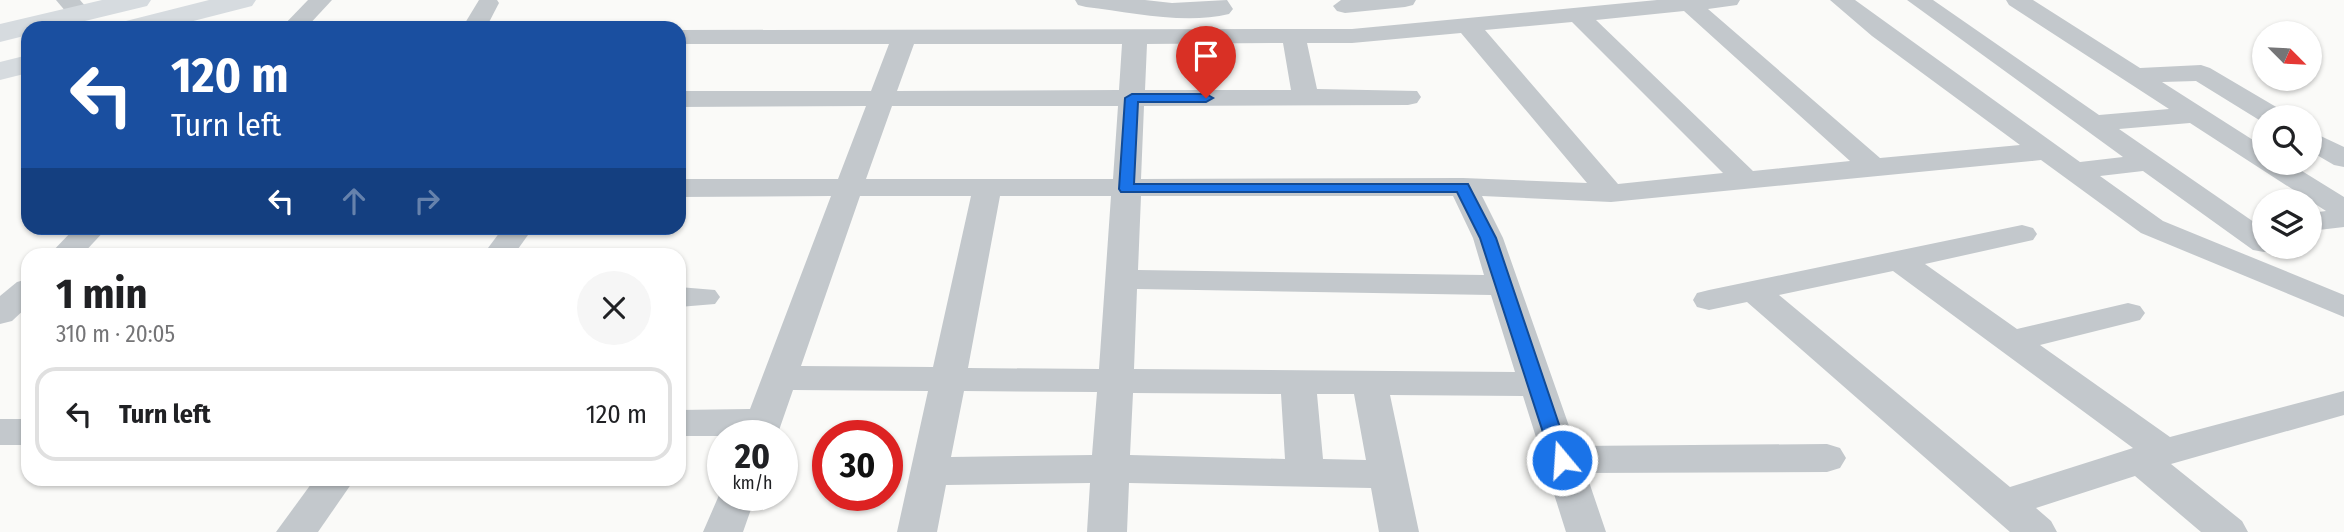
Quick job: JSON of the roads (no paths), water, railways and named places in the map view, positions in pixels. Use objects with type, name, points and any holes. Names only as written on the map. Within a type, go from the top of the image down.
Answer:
[{"type":"highway","points":[[48,21],[137,0]]},
{"type":"highway","points":[[76,14],[191,0]]},
{"type":"highway","points":[[160,21],[242,0]]},
{"type":"highway","points":[[192,21],[270,0]]},
{"type":"highway","points":[[0,33],[21,28]]},
{"type":"highway","points":[[0,48],[21,43]]},
{"type":"highway","points":[[0,61],[21,56]]},
{"type":"highway","points":[[0,71],[21,66]]},
{"type":"street","points":[[300,21],[321,0]]},
{"type":"street","points":[[1086,0],[1123,2],[1172,10],[1221,9],[1216,0]]},
{"type":"street","points":[[1345,6],[1405,0]]},
{"type":"street","points":[[686,37],[1352,36],[1729,0]]},
{"type":"street","points":[[1841,0],[2151,227],[2344,307]]},
{"type":"street","points":[[1918,0],[2252,231]]},
{"type":"street","points":[[2017,0],[2252,151]]},
{"type":"street","points":[[478,21],[488,4]]},
{"type":"street","points":[[1689,4],[1874,167]]},
{"type":"street","points":[[1578,15],[1746,180]]},
{"type":"street","points":[[1877,28],[1950,22]]},
{"type":"street","points":[[1468,26],[1611,193]]},
{"type":"street","points":[[1107,532],[1135,36]]},
{"type":"street","points":[[1294,36],[1305,97]]},
{"type":"street","points":[[764,420],[904,37]]},
{"type":"street","points":[[2135,76],[2201,73],[2254,105]]},
{"type":"street","points":[[686,99],[1408,97]]},
{"type":"street","points":[[2093,123],[2195,115]]},
{"type":"street","points":[[2322,146],[2344,159]]},
{"type":"street","points":[[686,188],[1462,187],[1611,193],[2044,151]]},
{"type":"street","points":[[2072,171],[2149,162]]},
{"type":"street","points":[[2289,175],[2344,210]]},
{"type":"street","points":[[2309,188],[2344,183]]},
{"type":"street","points":[[1462,187],[1488,238],[1586,532]]},
{"type":"street","points":[[917,532],[987,189]]},
{"type":"street","points":[[2322,221],[2344,218]]},
{"type":"street","points":[[2151,227],[2252,233]]},
{"type":"street","points":[[1709,300],[2022,234]]},
{"type":"street","points":[[71,248],[85,235]]},
{"type":"street","points":[[2290,259],[2344,299]]},
{"type":"street","points":[[1899,260],[2011,341],[2152,456],[2228,532]]},
{"type":"street","points":[[1122,279],[1504,285]]},
{"type":"street","points":[[1753,290],[2037,532]]},
{"type":"street","points":[[2011,341],[2128,313]]},
{"type":"street","points":[[780,378],[1536,384]]},
{"type":"street","points":[[1298,382],[1305,473]]},
{"type":"street","points":[[1370,383],[1399,532]]},
{"type":"street","points":[[2004,504],[2152,456],[2344,403]]},
{"type":"street","points":[[686,424],[707,425]]},
{"type":"street","points":[[0,432],[21,432]]},
{"type":"street","points":[[1562,460],[1827,458]]},
{"type":"street","points":[[930,471],[1111,469],[1388,474]]},
{"type":"street","points":[[296,532],[330,486]]},
{"type":"street","points":[[723,532],[731,511]]}]
